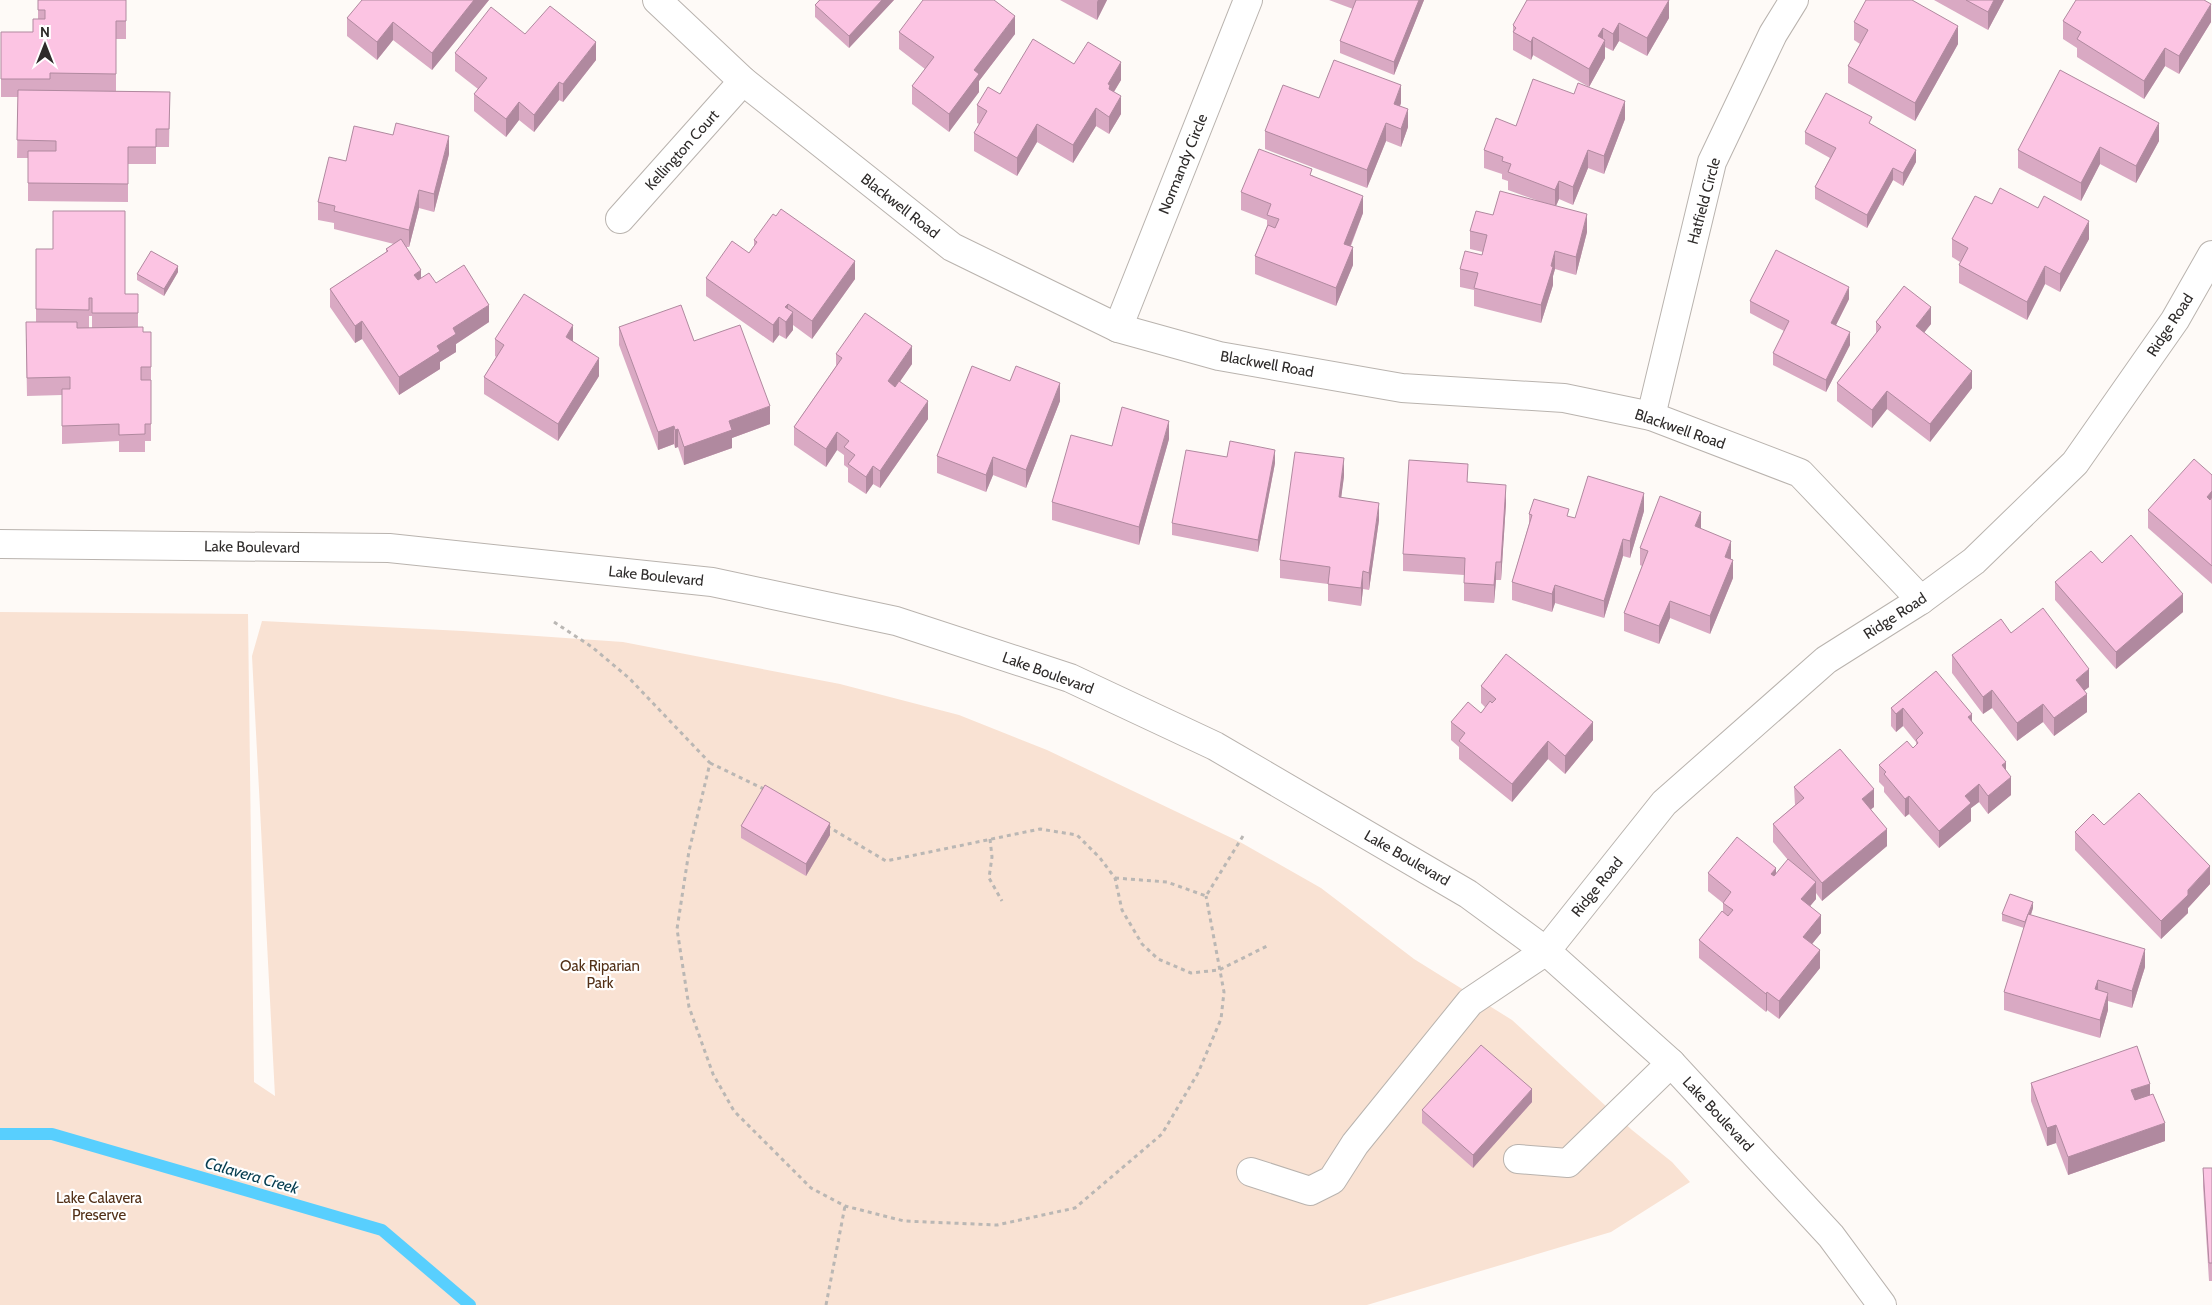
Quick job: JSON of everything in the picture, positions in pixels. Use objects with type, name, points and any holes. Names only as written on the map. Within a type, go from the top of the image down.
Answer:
[{"type":"street","name":"Blackwell Road","points":[[657,0],[743,81],[952,248],[1118,328],[1219,356],[1402,388],[1564,398],[1651,416],[1800,473],[1921,600]]},
{"type":"street","name":"Normandy Circle","points":[[1118,328],[1248,0]]},
{"type":"street","name":"Hatfield Circle","points":[[1651,416],[1712,162],[1773,34],[1794,0]]},
{"type":"street","name":"Kellington Court","points":[[620,219],[743,81]]},
{"type":"street","name":"Ridge Road","points":[[1251,1172],[1310,1191],[1332,1180],[1355,1144],[1470,1002],[1546,950],[1664,803],[1826,660],[1921,600],[1974,561],[2075,462],[2175,320],[2212,255]]},
{"type":"street","name":"Lake Boulevard","points":[[0,544],[389,548],[712,582],[896,621],[1070,678],[1215,746],[1461,890],[1546,950],[1671,1064],[1831,1236],[1882,1305]]},
{"type":"street","points":[[1518,1159],[1568,1163],[1671,1064]]},
{"type":"path","points":[[554,622],[592,647],[628,678],[710,763],[772,793]]},
{"type":"path","points":[[710,763],[689,851],[677,929],[689,1007],[713,1074],[734,1111],[811,1188],[845,1206],[904,1221],[996,1225],[1075,1208],[1162,1134],[1198,1073],[1221,1018],[1224,992],[1206,896],[1243,836]]},
{"type":"path","points":[[821,822],[886,861],[1040,829],[1077,836],[1100,858],[1115,878],[1122,910],[1142,944],[1158,959],[1190,973],[1219,970],[1269,945]]},
{"type":"path","points":[[990,839],[992,857],[988,878],[1002,902]]},
{"type":"path","points":[[1115,878],[1166,882],[1206,896]]},
{"type":"path","points":[[826,1305],[845,1206]]},
{"type":"green space","name":"Oak Riparian Park","points":[[0,612],[248,614],[254,1082],[275,1096],[252,656],[262,621],[463,631],[623,642],[840,684],[959,715],[1047,750],[1240,842],[1321,888],[1414,959],[1512,1020],[1632,1130],[1672,1162],[1690,1182],[1611,1232],[1367,1305],[0,1305]]},
{"type":"building","points":[[38,0],[126,0],[126,21],[116,21],[116,74],[50,73],[50,79],[1,79],[1,32],[33,32],[33,19],[45,19],[45,10],[38,10]]},
{"type":"building","points":[[362,0],[474,0],[432,53],[393,22],[377,42],[347,18]]},
{"type":"building","points":[[820,0],[882,0],[849,36],[815,5]]},
{"type":"building","points":[[923,0],[994,0],[1015,16],[974,70],[979,74],[949,114],[912,86],[934,57],[899,32]]},
{"type":"building","points":[[1356,0],[1419,0],[1394,62],[1340,41]]},
{"type":"building","points":[[1527,0],[1669,0],[1647,38],[1619,23],[1613,34],[1603,28],[1598,36],[1605,40],[1589,69],[1533,37],[1531,42],[1513,32],[1516,28],[1513,25]]},
{"type":"building","points":[[1866,0],[1912,0],[1958,26],[1915,103],[1848,66],[1868,30],[1854,22]]},
{"type":"building","points":[[1966,0],[1994,0],[1988,12]]},
{"type":"building","points":[[2076,0],[2204,0],[2211,4],[2179,56],[2165,48],[2144,81],[2077,39],[2081,32],[2063,21]]},
{"type":"building","points":[[550,6],[596,42],[563,84],[559,82],[534,115],[519,102],[506,119],[474,94],[487,78],[455,53],[491,7],[525,34]]},
{"type":"building","points":[[1033,39],[1074,64],[1088,42],[1121,62],[1108,84],[1110,85],[1109,89],[1121,96],[1109,117],[1096,108],[1073,145],[1037,124],[1017,158],[974,133],[987,111],[977,105],[988,87],[1000,94]]},
{"type":"building","points":[[1334,60],[1401,85],[1394,104],[1408,109],[1401,129],[1386,123],[1367,170],[1265,131],[1283,85],[1319,98]]},
{"type":"building","points":[[2060,70],[2159,123],[2136,166],[2100,147],[2081,183],[2018,150]]},
{"type":"building","points":[[1533,79],[1574,94],[1578,83],[1625,101],[1604,156],[1588,150],[1573,187],[1559,181],[1555,190],[1508,172],[1511,164],[1502,161],[1503,157],[1484,150],[1496,118],[1516,126]]},
{"type":"building","points":[[18,90],[170,92],[169,129],[156,129],[156,147],[128,147],[128,184],[28,183],[28,151],[56,151],[56,141],[17,140]]},
{"type":"building","points":[[1826,93],[1872,117],[1869,123],[1916,150],[1903,173],[1893,168],[1867,215],[1815,187],[1836,148],[1805,132]]},
{"type":"building","points":[[396,123],[449,136],[434,194],[419,190],[409,230],[334,211],[335,206],[318,202],[329,157],[346,161],[354,126],[393,135]]},
{"type":"building","points":[[1259,149],[1312,169],[1310,175],[1363,196],[1344,244],[1353,247],[1336,288],[1255,256],[1268,225],[1275,228],[1279,219],[1267,215],[1271,204],[1241,192]]},
{"type":"building","points":[[2000,188],[2038,208],[2044,196],[2089,221],[2060,274],[2045,266],[2027,302],[1959,265],[1968,248],[1952,239],[1975,196],[1992,204]]},
{"type":"building","points":[[1500,191],[1587,214],[1576,257],[1555,251],[1551,266],[1553,267],[1541,305],[1474,288],[1478,273],[1460,269],[1465,251],[1482,255],[1487,235],[1470,231],[1476,211],[1493,215]]},
{"type":"building","points":[[781,209],[855,261],[812,321],[788,304],[785,307],[793,312],[786,322],[779,317],[773,325],[706,278],[732,241],[749,253],[757,242],[754,240],[773,214],[776,216]]},
{"type":"building","points":[[53,211],[125,211],[125,294],[138,294],[138,313],[92,313],[92,298],[89,298],[89,310],[36,309],[36,249],[53,249]]},
{"type":"building","points":[[401,239],[421,270],[414,275],[418,280],[429,273],[436,283],[464,265],[489,305],[453,328],[456,334],[437,346],[440,351],[399,377],[362,321],[355,326],[330,289],[388,251],[386,249]]},
{"type":"building","points":[[1776,250],[1849,287],[1831,323],[1850,332],[1826,380],[1773,353],[1789,321],[1750,301]]},
{"type":"building","points":[[151,251],[178,266],[164,289],[137,274]]},
{"type":"building","points":[[1904,286],[1931,307],[1916,326],[1972,371],[1930,424],[1887,391],[1872,410],[1837,383],[1881,327],[1876,322]]},
{"type":"building","points":[[524,294],[573,325],[566,337],[599,358],[558,424],[484,377],[504,345],[495,339]]},
{"type":"building","points":[[681,305],[694,341],[740,325],[770,406],[729,421],[732,430],[684,447],[678,429],[675,430],[674,426],[658,432],[619,327]]},
{"type":"building","points":[[865,313],[912,346],[888,381],[895,387],[899,381],[928,401],[880,471],[873,466],[866,477],[848,464],[855,455],[844,447],[849,441],[837,432],[826,449],[794,427],[842,358],[836,354]]},
{"type":"building","points":[[26,322],[77,322],[77,328],[143,327],[143,332],[151,332],[151,367],[141,367],[141,380],[151,380],[151,424],[145,424],[145,434],[119,435],[119,424],[62,426],[62,389],[70,389],[70,377],[27,378]]},
{"type":"building","points":[[972,366],[1010,381],[1016,366],[1060,383],[1026,470],[993,457],[986,475],[937,456]]},
{"type":"building","points":[[1122,407],[1169,421],[1139,527],[1052,502],[1071,435],[1112,446]]},
{"type":"building","points":[[1230,441],[1275,450],[1258,540],[1172,523],[1186,450],[1227,457]]},
{"type":"building","points":[[1295,452],[1344,458],[1339,497],[1379,503],[1369,573],[1363,571],[1361,588],[1328,584],[1330,567],[1280,560]]},
{"type":"building","points":[[2194,459],[2212,475],[2212,491],[2207,497],[2210,500],[2212,497],[2212,566],[2148,510]]},
{"type":"building","points":[[1409,460],[1468,464],[1467,482],[1506,485],[1501,562],[1496,562],[1494,585],[1464,583],[1465,558],[1403,554]]},
{"type":"building","points":[[1588,476],[1644,493],[1630,541],[1623,539],[1604,601],[1555,585],[1552,594],[1512,582],[1532,515],[1529,514],[1534,499],[1569,509],[1567,516],[1575,518]]},
{"type":"building","points":[[1660,496],[1701,512],[1695,526],[1731,541],[1725,557],[1733,560],[1710,616],[1670,601],[1659,626],[1624,613],[1648,551],[1640,548]]},
{"type":"building","points":[[2131,535],[2183,594],[2116,652],[2055,582],[2091,551],[2102,563]]},
{"type":"building","points":[[2043,608],[2089,669],[2076,680],[2087,694],[2054,718],[2043,704],[2017,723],[1992,690],[1983,697],[1952,655],[2001,619],[2011,633]]},
{"type":"building","points":[[1506,654],[1593,722],[1565,756],[1548,741],[1512,784],[1459,741],[1465,733],[1451,722],[1468,702],[1481,713],[1490,701],[1492,703],[1496,699],[1481,686]]},
{"type":"building","points":[[1936,671],[1972,714],[1968,717],[2006,762],[2002,765],[2011,777],[1988,796],[1979,784],[1965,796],[1971,803],[1939,831],[1909,796],[1905,799],[1879,765],[1907,741],[1913,748],[1918,743],[1916,740],[1923,733],[1903,708],[1896,714],[1891,708]]},
{"type":"building","points":[[1840,749],[1874,789],[1862,799],[1887,829],[1822,883],[1773,824],[1804,798],[1794,787]]},
{"type":"building","points":[[765,785],[830,823],[806,864],[741,826]]},
{"type":"building","points":[[2139,793],[2210,866],[2188,890],[2188,895],[2161,921],[2075,832],[2093,814],[2104,825]]},
{"type":"building","points":[[1737,837],[1776,868],[1771,874],[1774,876],[1788,859],[1816,882],[1801,899],[1821,915],[1803,937],[1820,950],[1779,1001],[1767,992],[1766,994],[1699,940],[1722,911],[1728,916],[1733,910],[1723,903],[1731,892],[1708,873]]},
{"type":"building","points":[[2010,894],[2033,902],[2025,922],[2002,914]]},
{"type":"building","points":[[2028,914],[2145,949],[2132,991],[2098,980],[2095,989],[2108,993],[2100,1020],[2004,992]]},
{"type":"building","points":[[1481,1045],[1532,1089],[1473,1155],[1422,1110]]},
{"type":"building","points":[[2137,1046],[2150,1084],[2131,1090],[2135,1100],[2153,1094],[2165,1123],[2068,1157],[2056,1125],[2047,1128],[2031,1083]]},
{"type":"building","points":[[2203,1168],[2212,1168],[2212,1263],[2209,1263]]},
{"type":"waterway","name":"Calavera Creek","points":[[0,1134],[52,1134],[382,1230],[470,1305]]},
{"type":"park label","name":"Lake Calavera Preserve","points":[[99,1206]]}]
